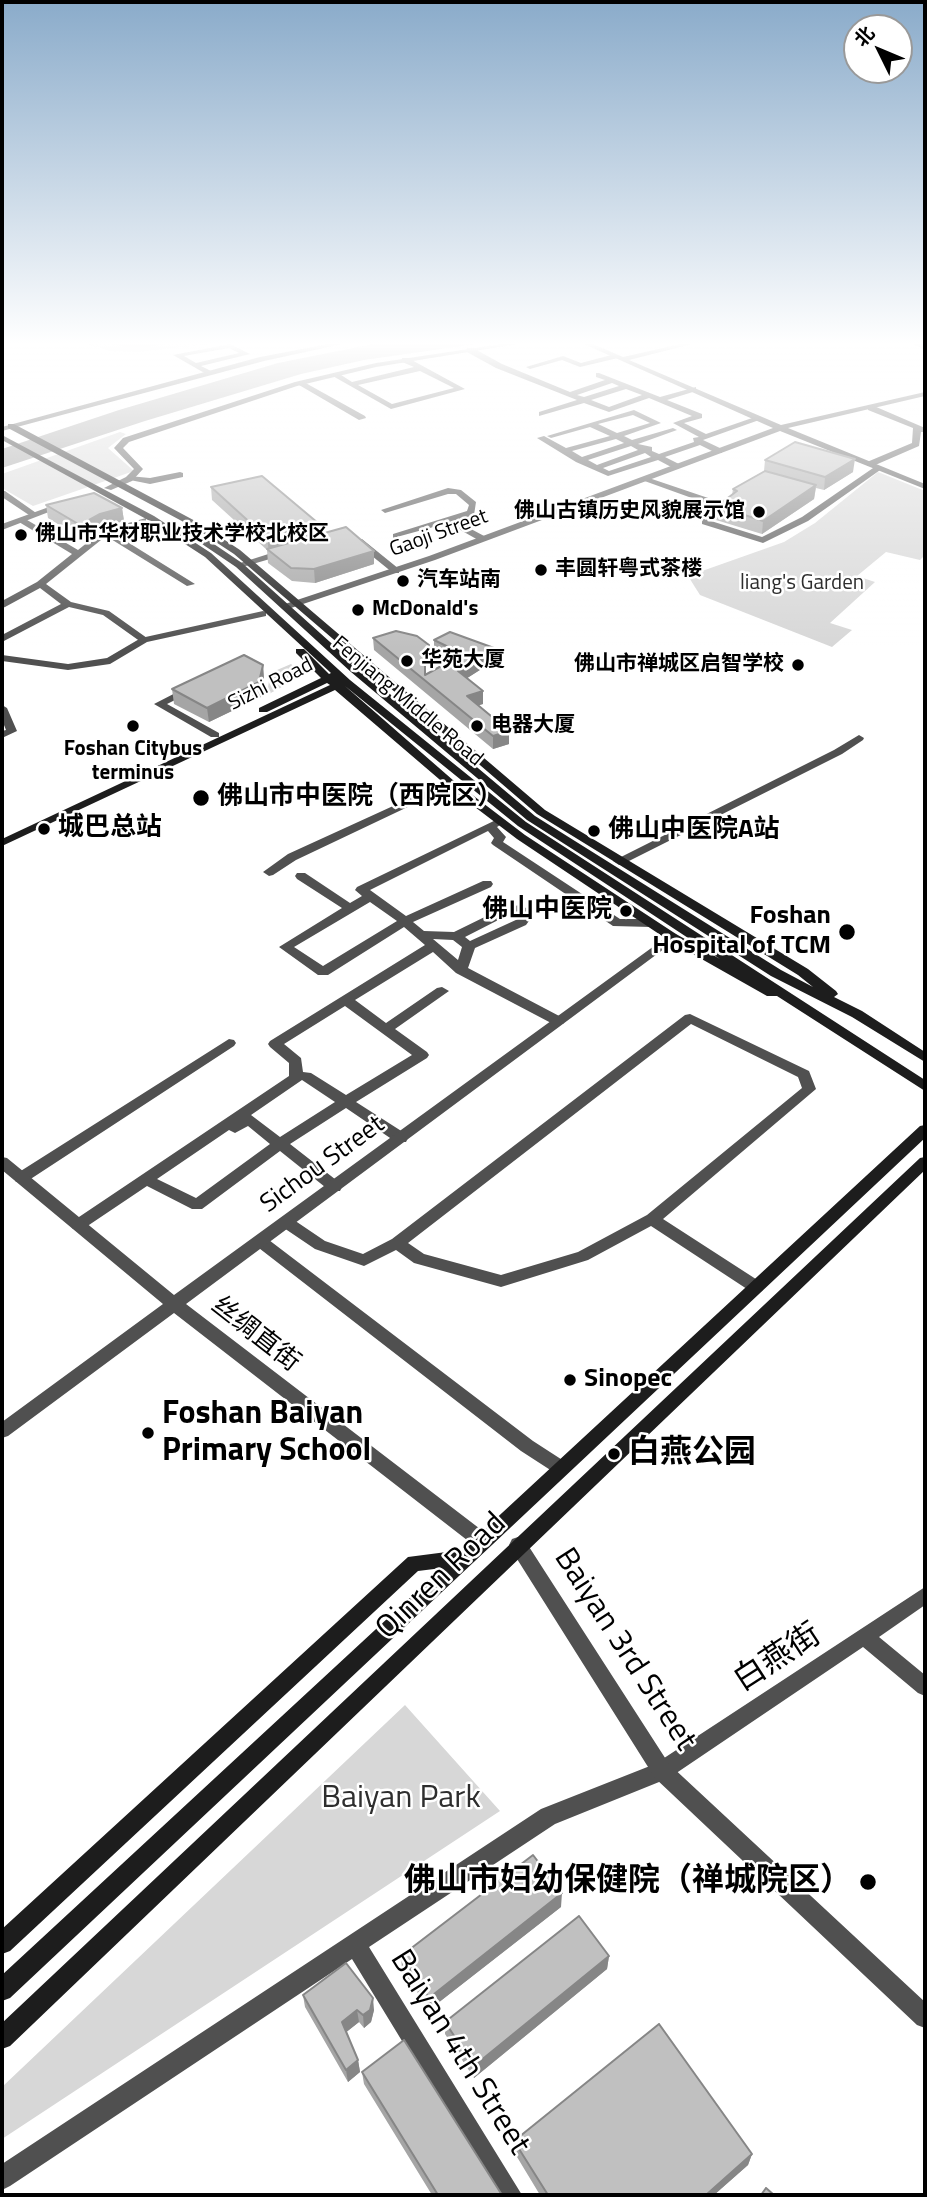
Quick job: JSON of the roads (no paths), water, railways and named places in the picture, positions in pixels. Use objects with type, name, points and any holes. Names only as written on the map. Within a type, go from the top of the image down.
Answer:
[{"type":"main road","points":[[2,444],[81,480]]},
{"type":"main road","points":[[14,444],[81,480]]},
{"type":"main road","points":[[29,444],[81,480]]},
{"type":"main road","points":[[32,444],[103,488],[214,571],[341,682],[495,824],[672,936],[757,986],[812,1010]]},
{"type":"main road","name":"Fenjiang Middle Road","points":[[81,480],[103,488],[210,545],[239,565],[355,670],[531,818],[776,973],[857,1014],[925,1058]]},
{"type":"main road","points":[[120,484],[196,525],[250,562],[541,811],[803,972],[857,1014]]},
{"type":"main road","name":"Fenjiang Middle Road","points":[[103,488],[208,555],[341,682],[522,824],[812,1010],[925,1086]]},
{"type":"main road","name":"Sizhi Road","points":[[2,833],[215,734],[341,682],[355,670]]},
{"type":"main road","points":[[2,843],[158,769],[181,765],[341,682]]},
{"type":"main road","name":"Qinren Road","points":[[2,1990],[925,1130]]},
{"type":"main road","name":"Qinren Road","points":[[2,2038],[925,1161]]},
{"type":"main road","points":[[2,1943],[414,1563],[464,1558]]},
{"type":"street","points":[[83,498],[103,488],[120,484],[139,469],[118,449],[123,444]]},
{"type":"street","points":[[551,444],[608,474],[697,444]]},
{"type":"street","points":[[555,446],[563,444]]},
{"type":"street","points":[[564,451],[590,444]]},
{"type":"street","points":[[579,460],[631,444]]},
{"type":"street","points":[[634,444],[676,466]]},
{"type":"street","points":[[595,468],[667,444]]},
{"type":"street","points":[[703,444],[719,451]]},
{"type":"street","name":"Gaoji Street","points":[[285,607],[483,540],[739,444]]},
{"type":"street","points":[[818,444],[923,484]]},
{"type":"street","points":[[643,479],[717,504],[720,508],[705,522],[763,540],[805,519],[835,499],[874,466],[916,444]]},
{"type":"street","points":[[129,479],[150,481],[180,475]]},
{"type":"street","points":[[385,510],[448,491],[458,492],[473,504],[471,513],[396,536]]},
{"type":"street","points":[[2,493],[36,515]]},
{"type":"street","points":[[822,495],[835,499]]},
{"type":"street","points":[[717,504],[727,498]]},
{"type":"street","points":[[2,527],[71,503]]},
{"type":"street","points":[[22,520],[78,554]]},
{"type":"street","points":[[2,605],[40,583],[106,532],[143,520]]},
{"type":"street","points":[[449,520],[483,540]]},
{"type":"street","points":[[106,532],[190,584]]},
{"type":"street","points":[[348,534],[396,570]]},
{"type":"street","points":[[239,565],[299,548]]},
{"type":"street","points":[[40,583],[68,604],[106,613],[144,640]]},
{"type":"street","points":[[2,639],[68,604]]},
{"type":"street","points":[[2,659],[68,667],[110,661],[144,640],[263,614]]},
{"type":"street","points":[[195,687],[159,704],[215,734]]},
{"type":"street","points":[[2,708],[12,732],[2,735]]},
{"type":"street","points":[[620,861],[838,752],[859,738]]},
{"type":"street","points":[[269,872],[292,857],[450,783]]},
{"type":"street","points":[[558,1021],[461,970],[405,920],[361,890],[495,824],[500,837],[497,843],[617,923],[651,923]]},
{"type":"street","points":[[301,876],[350,908]]},
{"type":"street","points":[[369,897],[285,947],[323,972],[405,920],[487,884]]},
{"type":"street","points":[[420,934],[456,936],[507,911],[520,909],[528,914],[522,922],[469,946],[461,970]]},
{"type":"street","points":[[456,936],[469,946]]},
{"type":"street","name":"Sichou Street","points":[[2,1431],[672,936]]},
{"type":"street","points":[[78,1224],[296,1079],[296,1061],[275,1044],[433,946]]},
{"type":"street","points":[[386,1029],[442,991]]},
{"type":"street","points":[[153,1182],[197,1205],[281,1143],[422,1055],[347,1001]]},
{"type":"street","points":[[286,1222],[320,1245],[364,1260],[397,1243],[690,1018],[804,1074],[808,1089],[652,1219],[583,1256],[501,1280],[419,1259],[397,1243]]},
{"type":"street","points":[[21,1178],[229,1043]]},
{"type":"street","points":[[306,1076],[401,1138]]},
{"type":"street","points":[[117,1206],[248,1119],[335,1187]]},
{"type":"street","name":"丝绸直街","points":[[2,1162],[174,1304],[482,1541]]},
{"type":"street","points":[[652,1219],[756,1287]]},
{"type":"street","points":[[260,1241],[527,1446],[561,1468]]},
{"type":"street","name":"Baiyan 3rd Street","points":[[519,1545],[662,1771],[925,2017]]},
{"type":"street","name":"白燕街","points":[[2,2178],[548,1815],[662,1771],[925,1595]]},
{"type":"street","points":[[865,1637],[925,1687]]},
{"type":"street","name":"Baiyan 4th Street","points":[[355,1944],[510,2195]]},
{"type":"place","name":"佛山古镇历史风貌展示馆","points":[[759,512]]},
{"type":"place","name":"佛山市华材职业技术学校北校区","points":[[21,535]]},
{"type":"place","name":"丰圆轩粤式茶楼","points":[[541,570]]},
{"type":"place","name":"汽车站南","points":[[403,581]]},
{"type":"place","name":"McDonald's","points":[[358,610]]},
{"type":"place","name":"华苑大厦","points":[[407,661]]},
{"type":"place","name":"佛山市禅城区启智学校","points":[[798,665]]},
{"type":"place","name":"Foshan Citybus terminus","points":[[133,726]]},
{"type":"place","name":"电器大厦","points":[[477,726]]},
{"type":"place","name":"佛山市中医院（西院区）","points":[[201,798]]},
{"type":"place","name":"城巴总站","points":[[44,829]]},
{"type":"place","name":"佛山中医院A站","points":[[594,831]]},
{"type":"place","name":"佛山中医院","points":[[626,911]]},
{"type":"place","name":"Foshan Hospital of TCM","points":[[847,932]]},
{"type":"place","name":"Sinopec","points":[[570,1380]]},
{"type":"place","name":"Foshan Baiyan Primary School","points":[[148,1433]]},
{"type":"place","name":"白燕公园","points":[[614,1454]]},
{"type":"place","name":"佛山市妇幼保健院（禅城院区）","points":[[868,1882]]},
{"type":"park label","name":"liang's Garden","points":[[802,584]]},
{"type":"park label","name":"Baiyan Park","points":[[401,1799]]}]
